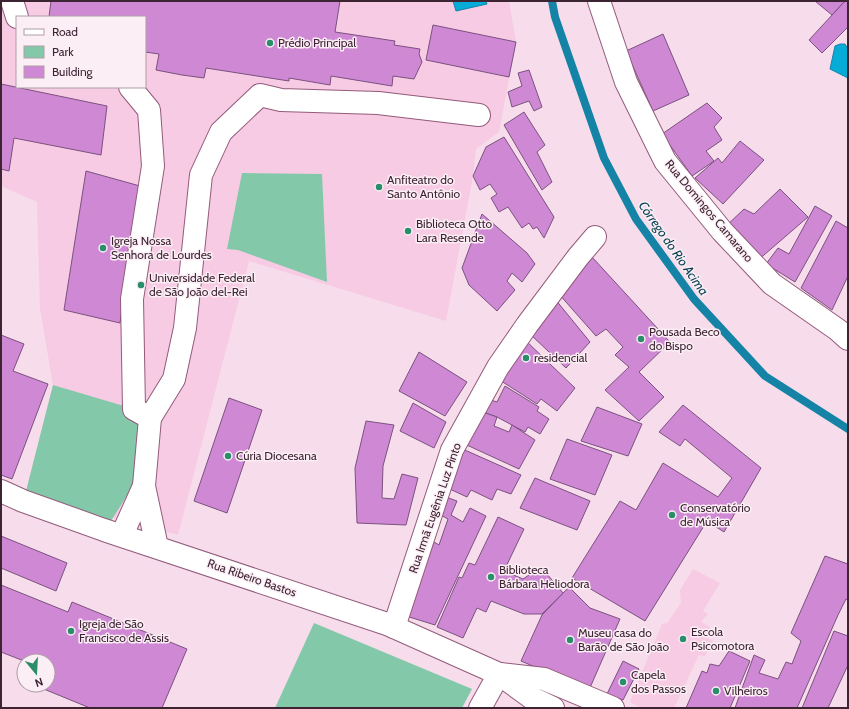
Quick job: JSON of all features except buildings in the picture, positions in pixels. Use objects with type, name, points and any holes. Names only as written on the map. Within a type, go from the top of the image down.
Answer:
[{"type":"street","points":[[12,1],[17,16]]},
{"type":"street","points":[[24,16],[27,1]]},
{"type":"street","name":"Rua Domingos Camarano","points":[[599,1],[626,82],[665,161],[722,231],[772,284],[845,330]]},
{"type":"street","points":[[131,88],[148,110],[153,166],[132,298],[134,409],[150,418]]},
{"type":"street","points":[[157,547],[144,486],[150,418],[174,379],[185,328],[201,175],[221,132],[260,95],[281,100],[378,103],[479,115]]},
{"type":"street","name":"Rua Irmã Eugênia Luz Pinto","points":[[394,627],[452,450],[498,367],[545,300],[595,237]]},
{"type":"street","points":[[122,535],[144,486]]},
{"type":"street","name":"Rua Ribeiro Bastos","points":[[1,491],[23,501],[394,627],[499,674]]},
{"type":"street","points":[[499,674],[544,679],[613,708]]},
{"type":"street","points":[[499,674],[530,703],[553,708]]},
{"type":"street","points":[[480,708],[499,674]]},
{"type":"street","points":[[530,703],[544,679]]},
{"type":"shaded area","name":"Universidade Federal de São João del-Rei","points":[[1,1],[509,1],[516,42],[499,132],[476,149],[473,176],[446,321],[249,261],[178,535],[25,495],[53,385],[40,309],[37,202],[1,186]]},
{"type":"shaded area","name":"Escola Psicomotora","points":[[693,569],[720,583],[703,611],[708,614],[701,622],[710,627],[706,637],[713,641],[705,656],[699,655],[674,708],[641,708],[630,702],[662,624],[667,623],[681,603],[680,590]]},
{"type":"green space","points":[[242,173],[322,174],[327,282],[238,250],[227,249]]},
{"type":"green space","points":[[53,385],[134,409],[145,427],[135,483],[109,524],[25,495]]},
{"type":"green space","points":[[314,623],[472,689],[462,708],[275,708]]},
{"type":"water","points":[[453,1],[486,1],[487,4],[456,11]]},
{"type":"water","points":[[845,44],[848,49],[848,78],[830,69],[835,46]]},
{"type":"waterway","name":"Córrego do Rio Acima","points":[[552,1],[555,17],[604,158],[636,219],[694,299],[765,376],[848,429]]},
{"type":"place","name":"Prédio Principal","points":[[270,43]]},
{"type":"place","name":"Anfiteatro do Santo Antônio","points":[[379,187]]},
{"type":"place","name":"Biblioteca Otto Lara Resende","points":[[408,231]]},
{"type":"place","name":"Igreja Nossa Senhora de Lourdes","points":[[103,248]]},
{"type":"place","name":"Universidade Federal de São João del-Rei","points":[[141,285]]},
{"type":"place","name":"Pousada Beco do Bispo","points":[[641,339]]},
{"type":"place","name":"residencial","points":[[526,358]]},
{"type":"place","name":"Cúria Diocesana","points":[[228,456]]},
{"type":"place","name":"Conservatório de Música","points":[[672,515]]},
{"type":"place","name":"Biblioteca Bárbara Heliodora","points":[[491,577]]},
{"type":"place","name":"Igreja de São Francisco de Assis","points":[[71,631]]},
{"type":"place","name":"Escola Psicomotora","points":[[683,639]]},
{"type":"place","name":"Museu casa do Barão de São João","points":[[570,640]]},
{"type":"place","name":"Capela dos Passos","points":[[623,682]]},
{"type":"place","name":"Vilheiros","points":[[716,691]]}]
